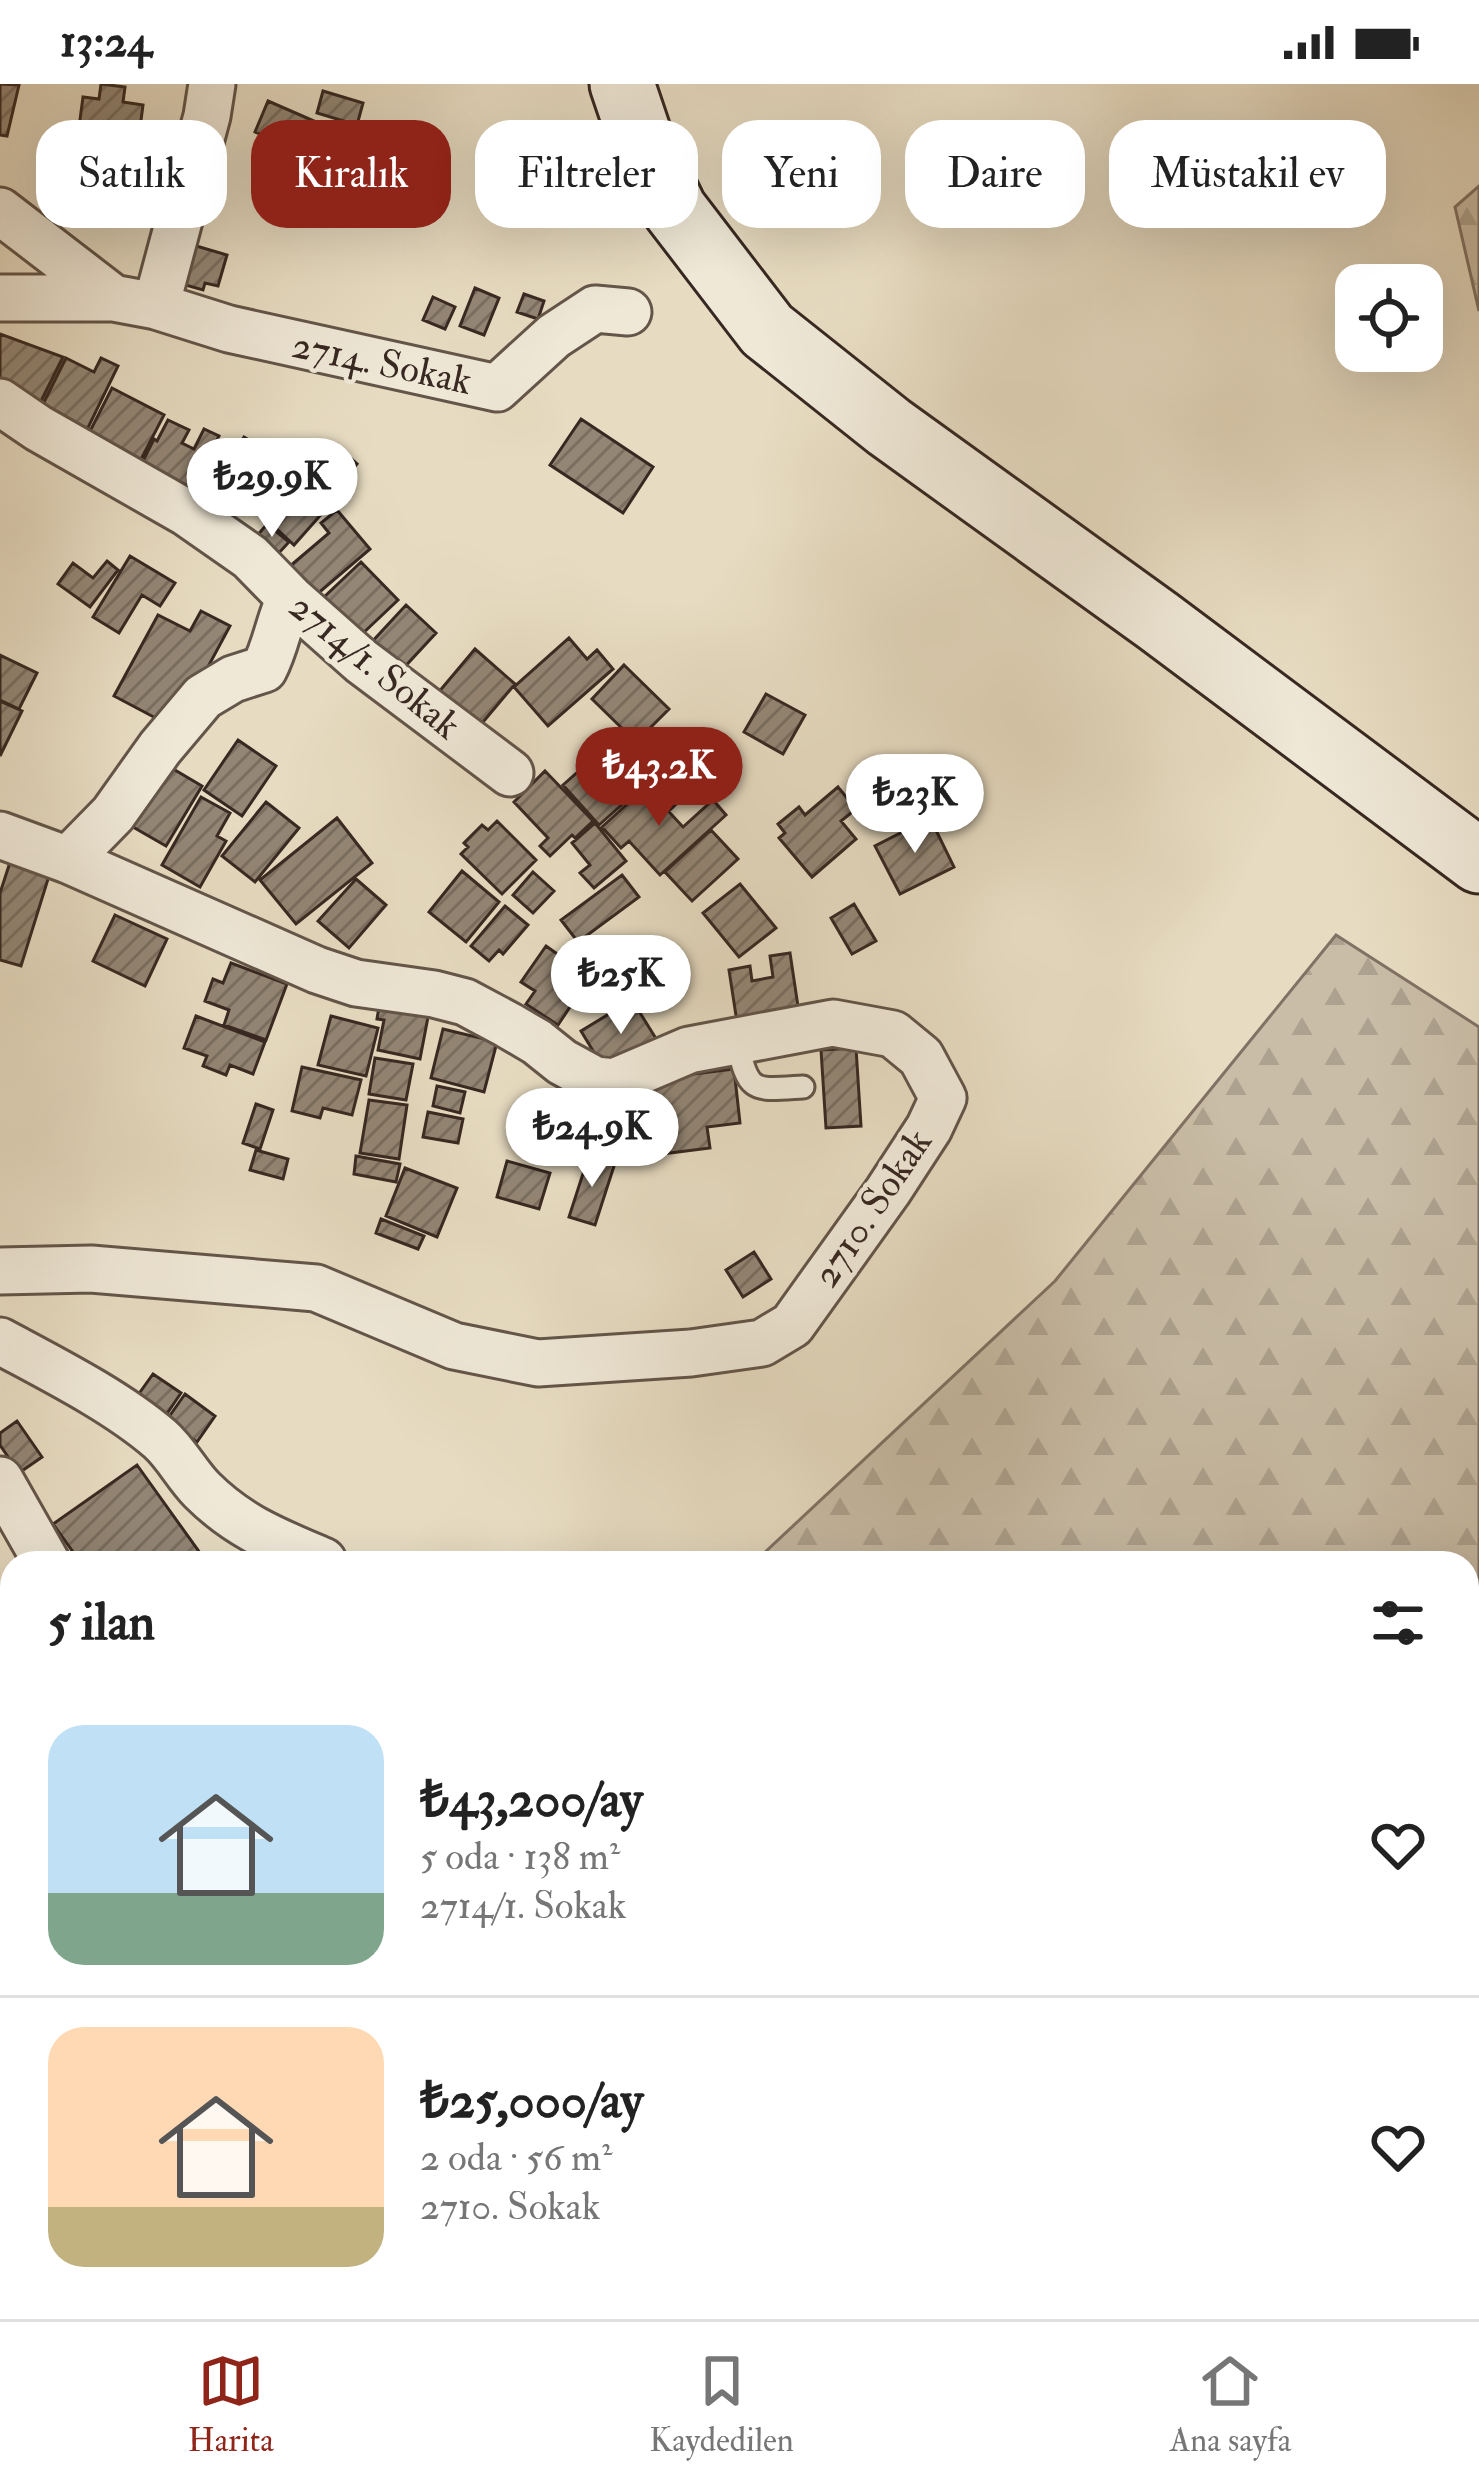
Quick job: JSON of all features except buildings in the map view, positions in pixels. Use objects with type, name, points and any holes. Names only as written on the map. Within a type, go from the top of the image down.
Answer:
[{"type":"main road","points":[[622,84],[640,140],[675,210],[767,330],[889,427],[1479,861]]},
{"type":"street","points":[[135,302],[208,116],[212,84]]},
{"type":"street","name":"2714. Sokak","points":[[0,211],[135,302]]},
{"type":"street","name":"2714. Sokak","points":[[0,298],[135,302],[229,329],[497,388],[554,336],[595,309],[628,312]]},
{"type":"street","name":"2714/1. Sokak","points":[[0,402],[187,513],[250,557],[362,661],[510,773]]},
{"type":"street","points":[[68,860],[113,814],[203,697],[233,679],[264,669],[290,598]]},
{"type":"street","name":"2710. Sokak","points":[[0,835],[68,860],[316,970],[356,983],[465,1002],[595,1080],[614,1082],[689,1050],[833,1023],[893,1034],[922,1057],[943,1098],[888,1191],[792,1324],[761,1343],[691,1353],[538,1363],[454,1346],[316,1288],[91,1269],[0,1270]]},
{"type":"street","points":[[0,1341],[87,1389],[163,1441],[230,1516],[299,1551]]},
{"type":"street","points":[[0,1480],[40,1551]]},
{"type":"lane","points":[[737,1041],[742,1066],[760,1090],[803,1087]]},
{"type":"green space","points":[[1479,186],[1479,311],[1455,207]]},
{"type":"green space","points":[[1336,935],[1479,1027],[1479,1551],[766,1551],[1055,1281]]}]
